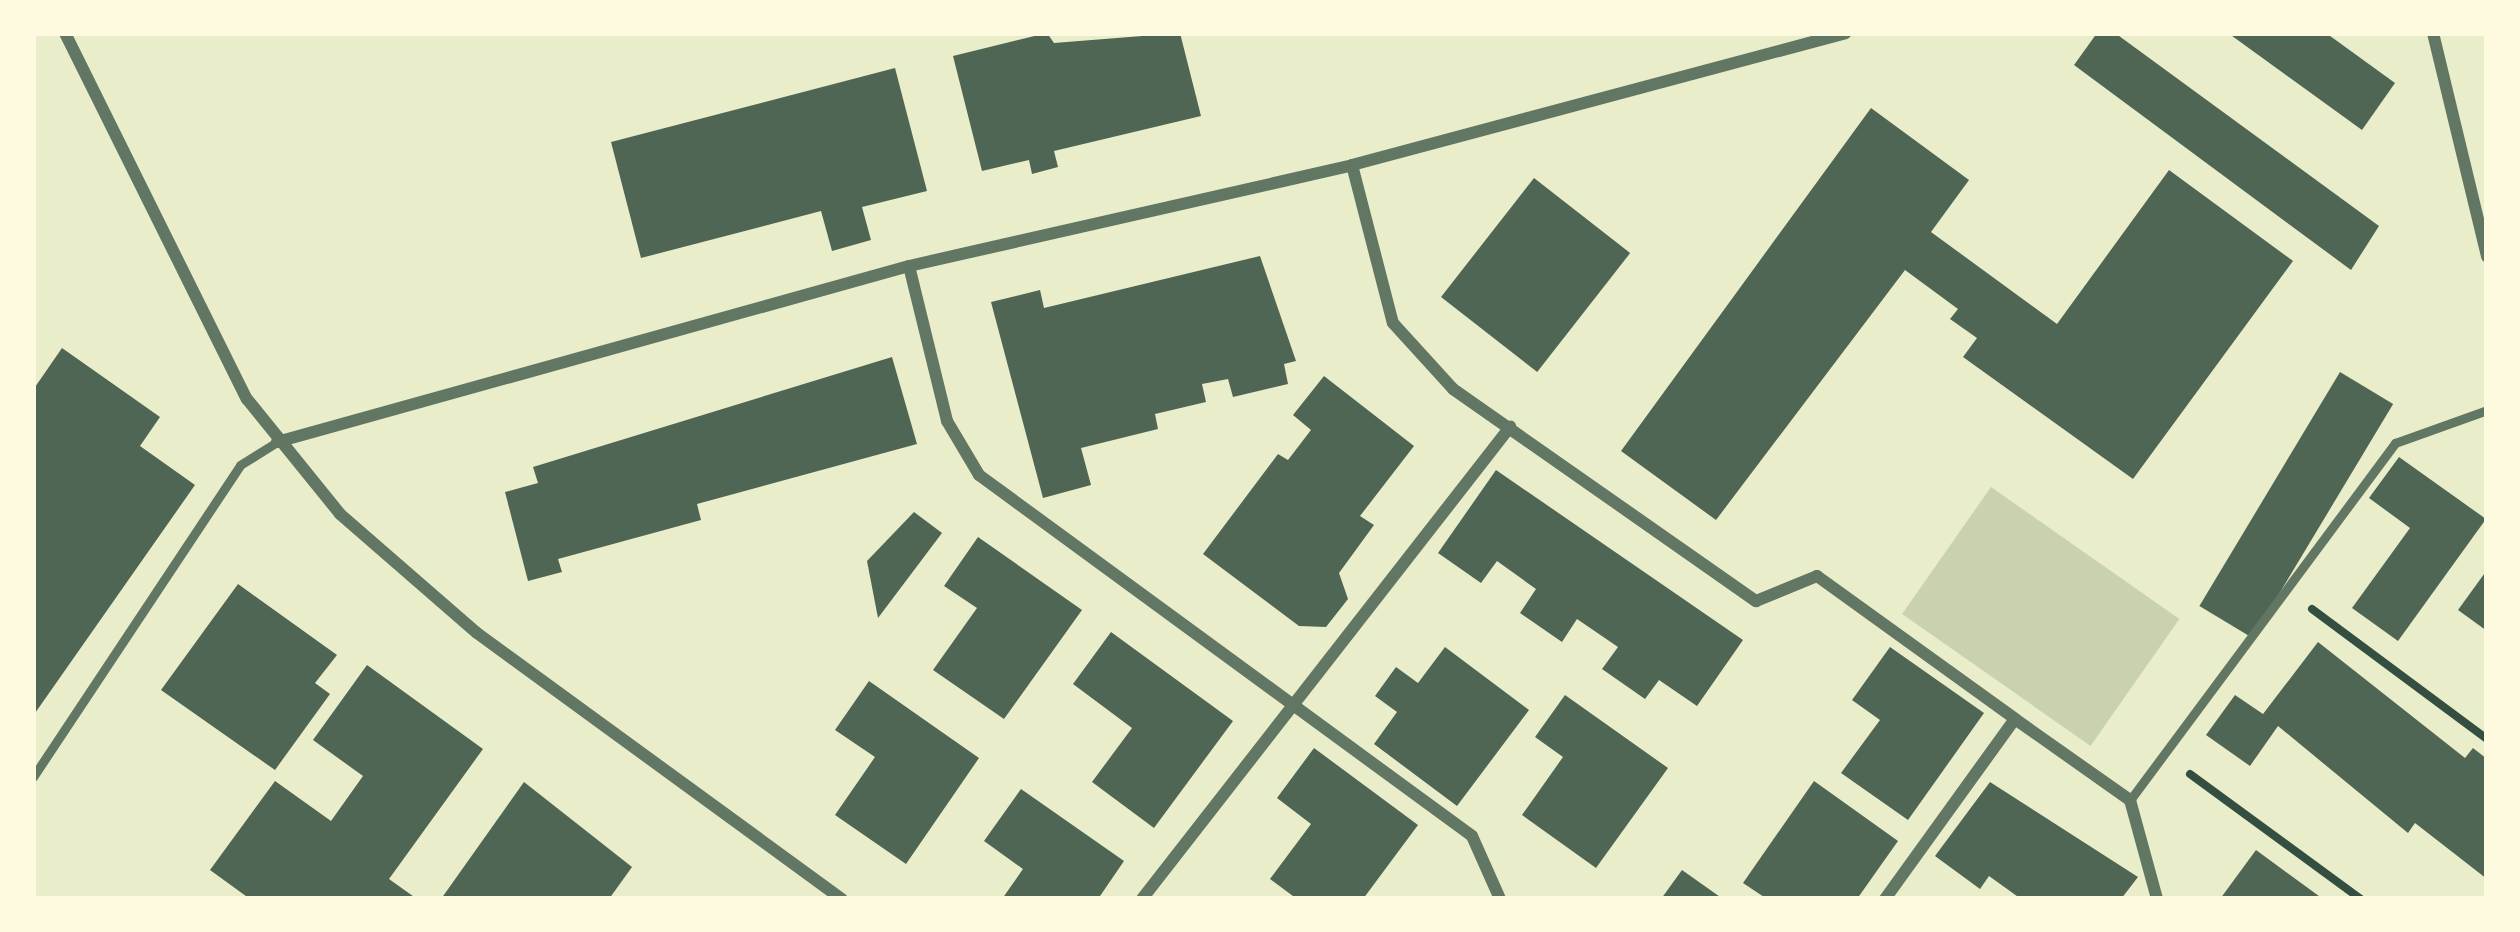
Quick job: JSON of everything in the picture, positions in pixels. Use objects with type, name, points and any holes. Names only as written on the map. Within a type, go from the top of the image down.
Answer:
[{"type":"street","points":[[65,33],[208,330],[277,442],[397,569],[842,899]]},
{"type":"street","points":[[277,442],[909,266],[1352,165],[1846,33]]},
{"type":"street","points":[[2433,33],[2487,257]]},
{"type":"street","points":[[1352,165],[1393,323],[1454,389],[1756,601],[1817,576],[2131,800],[2157,899]]},
{"type":"street","points":[[909,266],[947,421],[979,475],[1294,697],[1472,836],[1500,899]]},
{"type":"street","points":[[1142,899],[1294,697],[1510,427]]},
{"type":"street","points":[[1885,899],[2015,719]]},
{"type":"lane","points":[[2131,800],[2395,443],[2487,410]]},
{"type":"lane","points":[[33,777],[241,465],[277,442]]},
{"type":"path","points":[[2286,590],[2487,740]]},
{"type":"path","points":[[2164,756],[2361,899]]},
{"type":"green space","points":[[1991,487],[2179,619],[2091,746],[1902,614]]},
{"type":"building","points":[[1047,33],[1054,43],[1180,33],[1201,116],[1054,151],[1058,167],[1032,174],[1029,160],[982,171],[953,56]]},
{"type":"building","points":[[2097,33],[2115,33],[2379,226],[2351,270],[2074,65]]},
{"type":"building","points":[[2228,33],[2326,33],[2395,83],[2362,130]]},
{"type":"building","points":[[895,68],[927,191],[862,207],[871,240],[832,251],[821,211],[641,258],[611,142]]},
{"type":"building","points":[[1871,108],[1969,180],[1931,232],[2057,324],[2169,170],[2293,261],[2133,479],[1963,357],[1977,338],[1950,319],[1958,309],[1905,270],[1716,520],[1621,451]]},
{"type":"building","points":[[1534,178],[1630,253],[1537,372],[1441,297]]},
{"type":"building","points":[[1260,256],[1296,361],[1284,364],[1288,384],[1233,397],[1228,379],[1202,384],[1206,402],[1155,414],[1158,429],[1081,448],[1091,485],[1043,498],[991,302],[1040,290],[1044,308]]},
{"type":"building","points":[[62,348],[160,417],[140,446],[195,485],[33,716],[33,390]]},
{"type":"building","points":[[892,357],[917,444],[697,504],[701,520],[558,559],[562,572],[528,581],[505,492],[538,483],[533,467]]},
{"type":"building","points":[[2340,372],[2393,404],[2253,638],[2199,606]]},
{"type":"building","points":[[1324,376],[1414,446],[1360,516],[1374,525],[1339,573],[1348,599],[1326,627],[1299,626],[1203,554],[1278,454],[1288,460],[1311,430],[1293,415]]},
{"type":"building","points":[[2399,457],[2486,519],[2398,641],[2352,608],[2410,528],[2369,498]]},
{"type":"building","points":[[1496,470],[1743,640],[1697,706],[1659,680],[1645,699],[1602,669],[1618,647],[1577,619],[1562,642],[1520,613],[1536,589],[1497,561],[1481,583],[1438,553]]},
{"type":"building","points":[[914,512],[942,533],[878,618],[867,561]]},
{"type":"building","points":[[978,537],[1082,610],[1004,719],[933,670],[977,608],[944,586]]},
{"type":"building","points":[[2487,570],[2487,631],[2458,610]]},
{"type":"building","points":[[238,584],[337,655],[315,683],[330,694],[275,770],[161,690]]},
{"type":"building","points":[[1111,632],[1233,721],[1154,828],[1092,782],[1132,728],[1073,684]]},
{"type":"building","points":[[2318,642],[2465,758],[2473,748],[2487,759],[2487,879],[2415,823],[2408,833],[2278,726],[2250,766],[2206,735],[2235,695],[2263,714]]},
{"type":"building","points":[[1445,647],[1529,710],[1457,806],[1374,744],[1397,712],[1375,696],[1396,667],[1418,683]]},
{"type":"building","points":[[1890,647],[1984,713],[1908,820],[1841,773],[1880,720],[1852,700]]},
{"type":"building","points":[[367,665],[483,749],[389,879],[417,899],[250,899],[210,870],[275,781],[331,821],[363,776],[313,740]]},
{"type":"building","points":[[869,681],[979,758],[906,864],[835,815],[875,757],[835,730]]},
{"type":"building","points":[[1565,695],[1668,768],[1596,868],[1522,815],[1563,757],[1535,737]]},
{"type":"building","points":[[1314,748],[1418,825],[1363,899],[1297,899],[1270,879],[1311,824],[1277,798]]},
{"type":"building","points":[[1814,781],[1898,841],[1857,899],[1767,899],[1743,883]]},
{"type":"building","points":[[524,782],[632,867],[609,899],[441,899]]},
{"type":"building","points":[[1990,782],[2138,877],[2121,899],[2021,899],[1989,876],[1980,889],[1935,856]]},
{"type":"building","points":[[1021,789],[1124,861],[1098,899],[1002,899],[1023,869],[984,841]]},
{"type":"building","points":[[2256,850],[2323,899],[2220,899]]},
{"type":"building","points":[[1682,870],[1723,899],[1661,899]]}]
